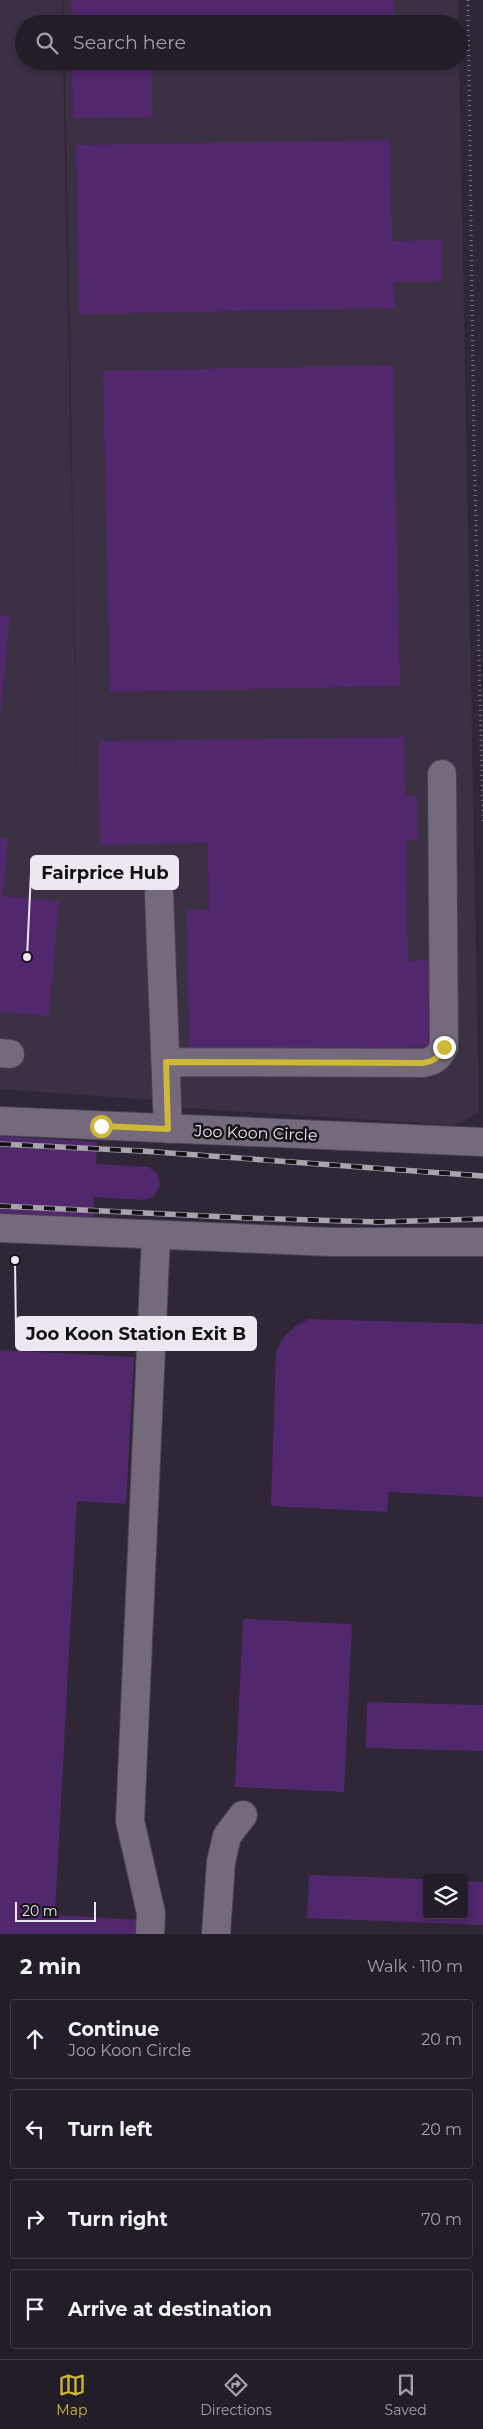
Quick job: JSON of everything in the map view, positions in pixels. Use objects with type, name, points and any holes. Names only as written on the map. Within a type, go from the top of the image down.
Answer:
[{"type":"street","points":[[166,1062],[423,1063],[432,1061],[439,1056],[444,1047],[442,774]]},
{"type":"street","points":[[160,894],[168,1129]]},
{"type":"street","name":"Joo Koon Circle","points":[[0,1121],[483,1142]]},
{"type":"street","points":[[0,1228],[332,1242],[483,1242]]},
{"type":"street","points":[[150,1934],[151,1913],[130,1821],[156,1235]]},
{"type":"street","points":[[216,1934],[221,1862],[228,1836],[243,1815]]},
{"type":"path","points":[[468,0],[473,435],[483,821]]},
{"type":"shaded area","points":[[0,0],[62,0],[63,15],[15,15],[15,70],[63,70],[79,878],[65,70],[459,70],[479,1111],[463,1122],[452,1125],[156,1106],[156,1100],[0,1089]]},
{"type":"shaded area","points":[[63,0],[458,0],[459,15],[64,15]]},
{"type":"building","points":[[71,0],[394,0],[394,15],[72,15]]},
{"type":"building","points":[[72,70],[152,70],[153,117],[73,118]]},
{"type":"building","points":[[390,140],[392,241],[442,240],[442,281],[394,282],[395,308],[79,314],[76,145]]},
{"type":"building","points":[[393,365],[400,686],[110,692],[103,371]]},
{"type":"building","points":[[0,615],[10,616],[1,711],[0,711]]},
{"type":"building","points":[[404,737],[405,796],[417,796],[418,840],[406,840],[408,961],[432,960],[433,1047],[189,1051],[187,910],[209,909],[208,843],[100,845],[98,741]]},
{"type":"building","points":[[0,838],[8,839],[3,896],[59,901],[49,1016],[0,1012]]},
{"type":"building","points":[[0,1136],[97,1142],[96,1164],[149,1167],[158,1175],[160,1186],[154,1196],[144,1200],[94,1197],[93,1224],[0,1219]]},
{"type":"building","points":[[309,1319],[483,1324],[483,1497],[389,1492],[387,1512],[271,1506],[276,1351],[284,1337],[295,1326]]},
{"type":"building","points":[[0,1350],[134,1357],[126,1504],[77,1501],[55,1915],[142,1920],[141,1934],[0,1934]]},
{"type":"building","points":[[243,1619],[352,1624],[344,1792],[235,1787]]},
{"type":"building","points":[[367,1702],[483,1705],[483,1751],[366,1748]]},
{"type":"building","points":[[309,1875],[423,1879],[423,1919],[468,1919],[468,1881],[483,1882],[483,1925],[307,1918]]},
{"type":"railway","points":[[0,1144],[142,1151],[483,1176]]},
{"type":"railway","points":[[0,1206],[248,1218],[378,1222],[483,1219]]},
{"type":"place","name":"Fairprice Hub","points":[[27,957]]},
{"type":"place","name":"Joo Koon Station Exit B","points":[[15,1260]]},
{"type":"route","points":[[101,1126],[168,1129],[166,1062],[423,1063],[432,1061],[439,1056],[444,1047]]}]
